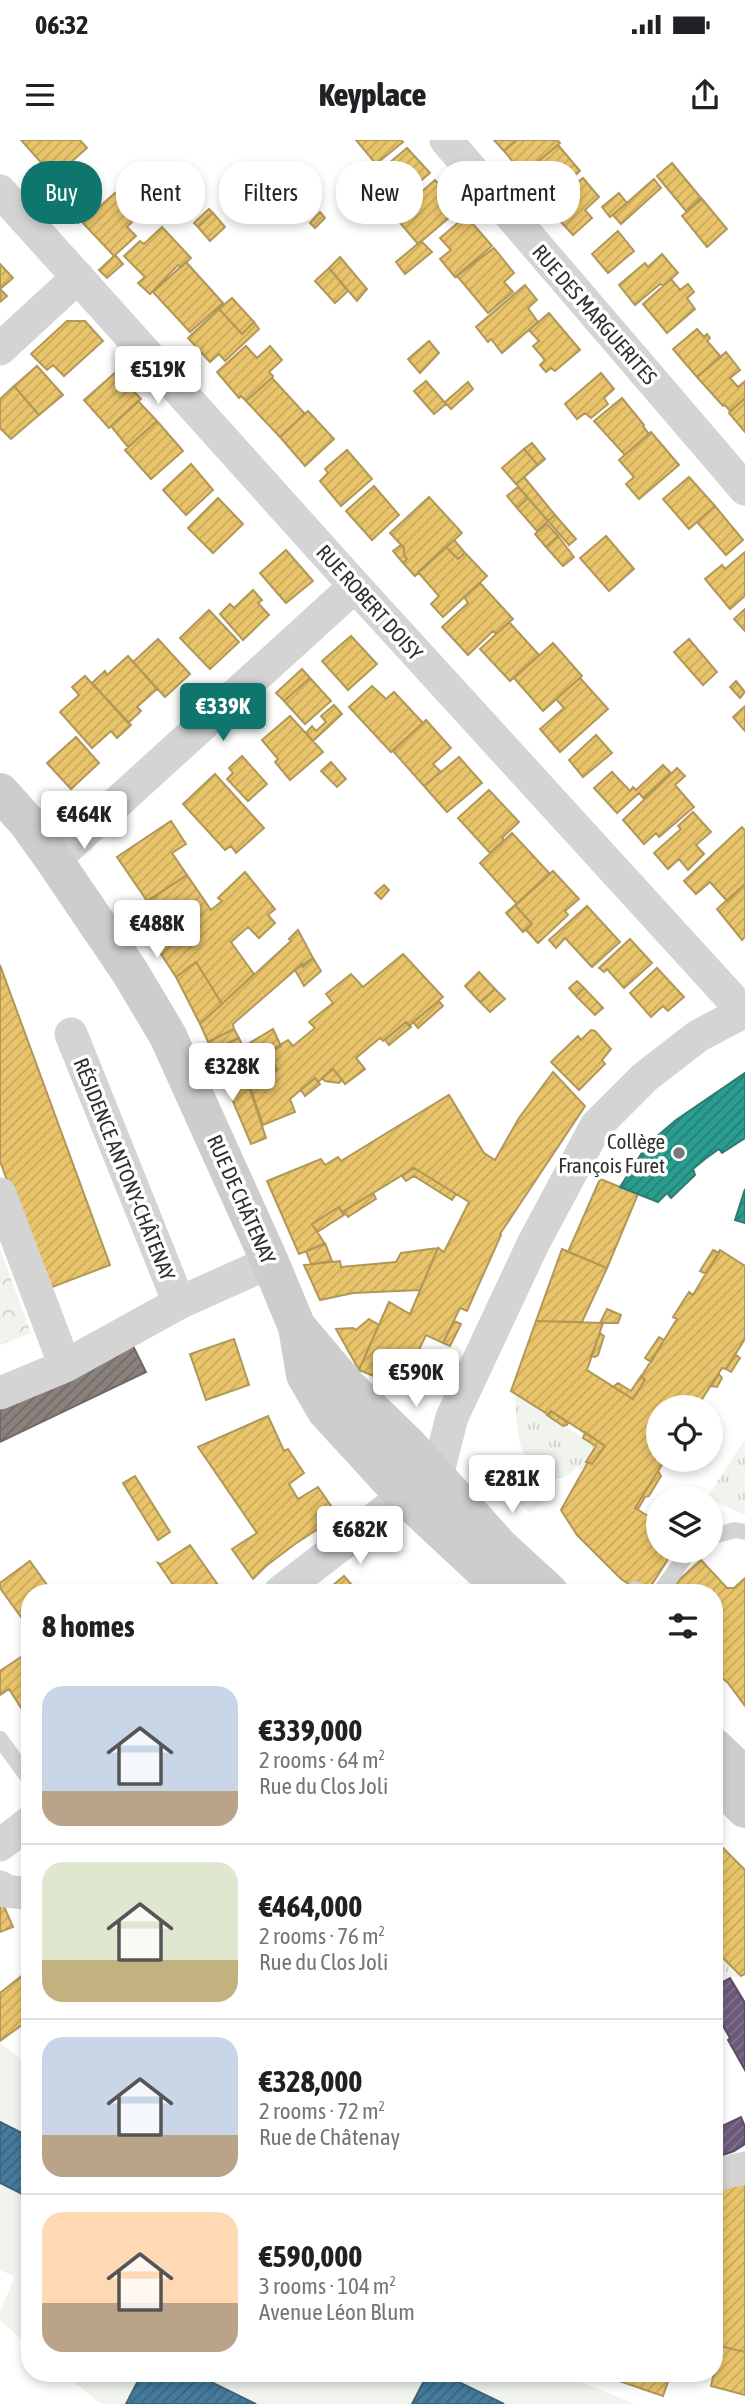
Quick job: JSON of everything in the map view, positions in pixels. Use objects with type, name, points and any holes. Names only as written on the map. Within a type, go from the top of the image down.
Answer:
[{"type":"main road","name":"RUE DE CHÂTENAY","points":[[0,792],[26,821],[54,860],[130,972],[167,1036],[270,1262],[297,1327],[305,1375],[326,1410],[404,1496],[498,1584]]},
{"type":"main road","name":"RUE DE CHÂTENAY","points":[[297,1327],[348,1387],[408,1445],[500,1547],[540,1584]]},
{"type":"main road","points":[[723,1755],[745,1776]]},
{"type":"main road","points":[[723,1787],[745,1809]]},
{"type":"street","name":"RUE DES MARGUERITES","points":[[446,140],[745,489]]},
{"type":"street","name":"RUE ROBERT DOISY","points":[[0,191],[355,586],[744,1011]]},
{"type":"street","points":[[0,349],[78,277]]},
{"type":"street","points":[[54,860],[355,586]]},
{"type":"street","points":[[290,1584],[404,1496],[437,1476],[452,1418],[533,1244],[596,1126],[645,1077],[698,1036],[744,1011]]},
{"type":"street","name":"RÉSIDENCE ANTONY-CHÂTENAY","points":[[71,1034],[179,1303]]},
{"type":"street","points":[[0,1194],[65,1366]]},
{"type":"street","name":"RÉSIDENCE ANTONY-CHÂTENAY","points":[[0,1393],[65,1366],[179,1303],[270,1262]]},
{"type":"street","points":[[404,1496],[408,1445],[452,1418]]},
{"type":"street","points":[[0,1844],[21,1829]]},
{"type":"street","points":[[0,1887],[6,1891],[21,1893]]},
{"type":"street","points":[[723,2173],[745,2168]]},
{"type":"lane","points":[[723,1533],[735,1530],[745,1532]]},
{"type":"lane","points":[[666,1584],[681,1563]]},
{"type":"lane","points":[[0,1739],[21,1768]]},
{"type":"green space","points":[[0,1249],[31,1333],[0,1345]]},
{"type":"green space","points":[[515,1395],[596,1446],[582,1470],[576,1467],[566,1476],[553,1478],[541,1475],[532,1467],[521,1445]]},
{"type":"green space","points":[[745,1439],[745,1515],[723,1505],[723,1486],[715,1486]]},
{"type":"green space","points":[[518,1475],[542,1503],[530,1513],[501,1486],[502,1481]]},
{"type":"green space","points":[[723,1958],[741,1976],[723,1982]]},
{"type":"green space","points":[[0,2043],[21,2059],[21,2132],[0,2122]]},
{"type":"green space","points":[[0,2183],[21,2194],[21,2338],[0,2321],[0,2311],[15,2277],[0,2270]]},
{"type":"green space","points":[[74,2382],[137,2382],[126,2404],[101,2404]]},
{"type":"green space","points":[[211,2382],[423,2382],[412,2404],[256,2404]]},
{"type":"green space","points":[[459,2382],[581,2382],[635,2404],[504,2404]]},
{"type":"building: Homes","points":[[21,140],[80,140],[87,148],[72,161],[40,161]]},
{"type":"building: Homes","points":[[356,140],[403,142],[380,161],[374,161]]},
{"type":"building: Homes","points":[[494,140],[517,140],[504,151]]},
{"type":"building: Homes","points":[[517,140],[557,140],[560,143],[539,161],[512,161],[504,151]]},
{"type":"building: Homes","points":[[558,145],[572,161],[539,161]]},
{"type":"building: Homes","points":[[407,148],[419,161],[392,161]]},
{"type":"building: Homes","points":[[672,163],[701,198],[686,211],[657,176]]},
{"type":"building: Homes","points":[[423,165],[430,173],[423,179]]},
{"type":"building: Homes","points":[[583,178],[599,197],[585,210],[592,218],[573,235],[563,224],[580,224],[580,180]]},
{"type":"building: Homes","points":[[654,179],[661,188],[621,224],[613,215]]},
{"type":"building: Homes","points":[[435,180],[437,182],[437,224],[442,224],[418,244],[401,224],[423,224],[423,191]]},
{"type":"building: Homes","points":[[115,193],[116,224],[130,224],[127,227],[136,236],[114,256],[84,224],[102,224],[102,204]]},
{"type":"building: Homes","points":[[619,193],[627,203],[610,217],[602,207]]},
{"type":"building: Homes","points":[[702,199],[727,229],[707,247],[682,216]]},
{"type":"building: Homes","points":[[209,209],[213,213],[205,220],[205,213]]},
{"type":"building: Homes","points":[[213,213],[219,224],[225,227],[210,241],[198,227],[205,224]]},
{"type":"building: Homes","points":[[457,224],[473,224],[492,246],[455,277],[440,259],[451,250],[440,238]]},
{"type":"building: Homes","points":[[162,227],[191,258],[181,267],[178,265],[150,294],[138,283],[145,277],[124,256],[140,241],[144,244]]},
{"type":"building: Homes","points":[[618,231],[634,251],[608,273],[592,254]]},
{"type":"building: Homes","points":[[421,241],[432,252],[405,274],[396,262]]},
{"type":"building: Homes","points":[[494,248],[514,273],[504,282],[513,292],[488,313],[457,276]]},
{"type":"building: Homes","points":[[662,254],[678,273],[635,305],[619,285],[645,263],[648,267]]},
{"type":"building: Homes","points":[[115,255],[123,264],[107,278],[99,270]]},
{"type":"building: Homes","points":[[340,257],[367,289],[357,301],[329,268]]},
{"type":"building: Homes","points":[[186,262],[223,303],[190,332],[153,292]]},
{"type":"building: Homes","points":[[0,264],[13,278],[0,289]]},
{"type":"building: Homes","points":[[329,268],[348,291],[335,303],[315,281]]},
{"type":"building: Homes","points":[[671,279],[680,290],[688,284],[694,292],[687,298],[695,309],[667,333],[643,304]]},
{"type":"building: Homes","points":[[525,285],[537,300],[528,308],[538,322],[502,353],[491,339],[488,342],[476,327]]},
{"type":"building: Homes","points":[[0,289],[7,296],[0,302]]},
{"type":"building: Homes","points":[[232,298],[254,322],[242,334],[219,309]]},
{"type":"building: Homes","points":[[219,309],[242,334],[254,322],[259,329],[225,361],[219,354],[210,362],[188,338]]},
{"type":"building: Homes","points":[[549,313],[580,350],[555,371],[551,368],[546,372],[540,365],[545,360],[533,346],[539,341],[529,330]]},
{"type":"building: Homes","points":[[67,321],[85,321],[103,341],[64,376],[53,365],[47,370],[31,354]]},
{"type":"building: Homes","points":[[697,329],[704,337],[707,334],[710,338],[707,341],[721,357],[697,377],[673,349]]},
{"type":"building: Homes","points":[[429,341],[439,353],[420,373],[408,359]]},
{"type":"building: Homes","points":[[246,346],[257,358],[270,346],[282,360],[269,372],[272,378],[246,401],[241,396],[239,398],[217,372]]},
{"type":"building: Homes","points":[[726,352],[740,370],[730,378],[738,387],[745,381],[745,398],[730,411],[697,377]]},
{"type":"building: Homes","points":[[37,366],[63,395],[39,415],[14,386]]},
{"type":"building: Homes","points":[[116,372],[141,399],[109,428],[84,400]]},
{"type":"building: Homes","points":[[601,373],[614,389],[604,398],[608,404],[591,418],[585,413],[577,419],[565,404]]},
{"type":"building: Homes","points":[[272,378],[305,414],[280,437],[246,401]]},
{"type":"building: Homes","points":[[426,381],[446,404],[434,414],[414,391]]},
{"type":"building: Homes","points":[[468,382],[473,389],[451,409],[445,402]]},
{"type":"building: Homes","points":[[14,386],[39,415],[11,439],[0,428],[0,399]]},
{"type":"building: Homes","points":[[622,398],[649,434],[625,455],[594,421]]},
{"type":"building: Homes","points":[[745,398],[745,432],[729,413]]},
{"type":"building: Homes","points":[[138,401],[157,421],[128,447],[111,426]]},
{"type":"building: Homes","points":[[308,411],[334,439],[305,466],[280,437]]},
{"type":"building: Homes","points":[[157,421],[183,451],[151,479],[125,450]]},
{"type":"building: Homes","points":[[651,432],[679,465],[639,499],[626,484],[634,477],[619,460]]},
{"type":"building: Homes","points":[[532,443],[545,459],[538,465],[524,449]]},
{"type":"building: Homes","points":[[524,449],[538,465],[516,484],[502,468]]},
{"type":"building: Homes","points":[[347,450],[372,479],[341,506],[320,481],[328,473],[325,469]]},
{"type":"building: Homes","points":[[191,464],[213,490],[186,515],[163,490]]},
{"type":"building: Homes","points":[[524,477],[555,515],[548,521],[516,484]]},
{"type":"building: Homes","points":[[689,477],[715,506],[689,529],[663,499]]},
{"type":"building: Homes","points":[[374,486],[399,515],[372,540],[346,511]]},
{"type":"building: Homes","points":[[518,487],[528,498],[517,508],[507,496]]},
{"type":"building: Homes","points":[[429,497],[462,533],[415,576],[403,563],[407,559],[404,548],[390,533]]},
{"type":"building: Homes","points":[[218,498],[243,524],[213,553],[188,528]]},
{"type":"building: Homes","points":[[528,498],[548,521],[537,531],[517,508]]},
{"type":"building: Homes","points":[[715,506],[743,540],[726,555],[697,522]]},
{"type":"building: Homes","points":[[555,515],[576,539],[569,545],[548,521]]},
{"type":"building: Homes","points":[[547,524],[558,536],[546,547],[535,534]]},
{"type":"building: Homes","points":[[558,536],[574,557],[563,566],[546,547]]},
{"type":"building: Homes","points":[[606,536],[634,569],[609,591],[580,558]]},
{"type":"building: Homes","points":[[454,540],[465,553],[458,559],[446,547]]},
{"type":"building: Homes","points":[[401,545],[407,559],[403,563],[393,551]]},
{"type":"building: Homes","points":[[446,547],[458,559],[465,553],[487,576],[443,617],[431,604],[439,596],[418,572]]},
{"type":"building: Homes","points":[[286,550],[313,581],[286,603],[260,573]]},
{"type":"building: Homes","points":[[745,552],[745,596],[730,609],[705,579],[722,565],[725,569]]},
{"type":"building: Homes","points":[[480,583],[513,619],[496,634],[493,631],[468,655],[442,627],[468,603],[464,597]]},
{"type":"building: Homes","points":[[253,590],[262,600],[258,603],[269,615],[243,640],[220,614],[230,604],[234,608]]},
{"type":"building: Homes","points":[[745,609],[745,631],[734,619]]},
{"type":"building: Homes","points":[[209,610],[239,642],[210,669],[180,638]]},
{"type":"building: Homes","points":[[509,622],[539,655],[510,681],[480,649]]},
{"type":"building: Homes","points":[[351,636],[377,664],[348,690],[322,661]]},
{"type":"building: Homes","points":[[158,639],[190,674],[165,697],[133,662]]},
{"type":"building: Homes","points":[[689,639],[717,672],[703,685],[674,652]]},
{"type":"building: Homes","points":[[553,643],[582,676],[543,711],[514,678]]},
{"type":"building: Homes","points":[[128,656],[157,689],[137,707],[141,711],[128,723],[92,683],[105,671],[107,675]]},
{"type":"building: Homes","points":[[302,669],[310,678],[284,701],[276,693]]},
{"type":"building: Homes","points":[[85,676],[131,725],[117,738],[111,731],[92,748],[60,712],[79,695],[72,687]]},
{"type":"building: Homes","points":[[310,678],[331,701],[305,724],[284,701]]},
{"type":"building: Homes","points":[[580,678],[608,709],[560,752],[540,729],[564,708],[556,699]]},
{"type":"building: Homes","points":[[736,681],[745,692],[740,698],[730,687]]},
{"type":"building: Homes","points":[[372,686],[386,699],[394,692],[423,723],[391,752],[349,707]]},
{"type":"building: Homes","points":[[334,705],[342,714],[313,741],[306,733],[312,726],[316,731],[326,722],[321,716]]},
{"type":"building: Homes","points":[[745,706],[745,731],[733,717]]},
{"type":"building: Homes","points":[[290,716],[323,752],[290,780],[275,762],[278,759],[262,740]]},
{"type":"building: Homes","points":[[426,720],[451,748],[433,764],[441,772],[424,786],[393,751]]},
{"type":"building: Homes","points":[[596,735],[612,753],[583,777],[569,760]]},
{"type":"building: Homes","points":[[76,737],[99,763],[71,789],[47,763]]},
{"type":"building: Homes","points":[[242,756],[267,784],[248,801],[227,779],[233,773],[229,768]]},
{"type":"building: Homes","points":[[459,757],[482,783],[447,812],[424,786]]},
{"type":"building: Homes","points":[[331,762],[346,779],[337,787],[321,771]]},
{"type":"building: Homes","points":[[663,765],[671,773],[643,798],[639,793],[617,813],[594,788],[612,772],[630,791],[633,787],[636,790]]},
{"type":"building: Homes","points":[[677,768],[685,776],[675,785],[694,807],[659,837],[656,833],[644,844],[623,820]]},
{"type":"building: Homes","points":[[215,774],[264,828],[236,853],[231,846],[225,850],[183,804]]},
{"type":"building: Homes","points":[[489,790],[519,822],[490,853],[458,818]]},
{"type":"building: Homes","points":[[693,812],[711,832],[696,845],[704,854],[688,870],[679,859],[668,869],[654,853],[681,829],[678,826]]},
{"type":"building: Homes","points":[[171,821],[186,844],[172,853],[187,875],[147,901],[117,857]]},
{"type":"building: Homes","points":[[742,827],[745,831],[745,884],[727,901],[710,882],[696,894],[684,881]]},
{"type":"building: Homes","points":[[512,833],[550,874],[517,904],[480,863]]},
{"type":"building: Homes","points":[[553,871],[579,899],[565,911],[568,915],[538,943],[526,930],[532,924],[515,905]]},
{"type":"building: Homes","points":[[245,872],[275,909],[268,915],[275,923],[259,938],[248,927],[231,942],[254,974],[222,1004],[196,962],[176,977],[133,911],[187,875],[211,910],[222,901],[218,898]]},
{"type":"building: Homes","points":[[745,884],[745,937],[742,940],[717,909]]},
{"type":"building: Homes","points":[[384,885],[389,890],[381,899],[375,893]]},
{"type":"building: Homes","points":[[515,905],[532,924],[523,932],[506,913]]},
{"type":"building: Homes","points":[[587,906],[620,942],[592,967],[565,938],[556,948],[549,940]]},
{"type":"building: Homes","points":[[298,930],[313,958],[303,967],[302,964],[233,1024],[234,1029],[208,1042],[200,1024],[291,941],[289,939]]},
{"type":"building: Homes","points":[[630,939],[652,963],[624,988],[607,969],[604,972],[599,968]]},
{"type":"building: Homes","points":[[403,954],[443,997],[409,1026],[406,1022],[383,1041],[380,1038],[356,1058],[365,1069],[345,1084],[333,1069],[318,1082],[315,1078],[290,1099],[295,1112],[263,1125],[249,1084],[277,1070],[269,1052],[288,1040],[293,1046],[315,1028],[309,1022],[333,1003],[326,994],[351,974],[363,987]]},
{"type":"building: Homes","points":[[313,958],[321,971],[304,986],[295,970]]},
{"type":"building: Homes","points":[[196,962],[222,1004],[200,1024],[176,977]]},
{"type":"building: Homes","points":[[0,965],[110,1265],[47,1289],[0,1161]]},
{"type":"building: Homes","points":[[657,968],[684,997],[668,1011],[663,1006],[651,1017],[630,993]]},
{"type":"building: Homes","points":[[479,972],[495,989],[480,1002],[465,986]]},
{"type":"building: Homes","points":[[577,981],[584,988],[576,996],[569,988]]},
{"type":"building: Homes","points":[[584,988],[603,1008],[595,1015],[576,996]]},
{"type":"building: Homes","points":[[495,989],[505,999],[490,1012],[480,1002]]},
{"type":"building: Homes","points":[[439,1001],[443,1006],[418,1028],[413,1022]]},
{"type":"building: Homes","points":[[406,1022],[411,1027],[389,1045],[385,1040]]},
{"type":"building: Homes","points":[[234,1029],[239,1038],[211,1051],[208,1042]]},
{"type":"building: Homes","points":[[273,1029],[281,1046],[221,1073],[211,1051],[239,1038],[243,1047]]},
{"type":"building: Homes","points":[[591,1030],[611,1049],[602,1060],[605,1064],[579,1090],[551,1062],[578,1036],[581,1040]]},
{"type":"building: Homes","points":[[269,1051],[277,1070],[249,1084],[242,1065]]},
{"type":"building: Homes","points":[[242,1065],[266,1138],[251,1144],[221,1073]]},
{"type":"building: Homes","points":[[333,1069],[342,1080],[339,1083],[322,1078]]},
{"type":"building: Homes","points":[[553,1072],[585,1106],[500,1234],[467,1311],[460,1308],[443,1343],[426,1335],[406,1377],[382,1366],[376,1377],[359,1370],[389,1302],[410,1314],[438,1248],[444,1252],[469,1202],[414,1168],[342,1212],[339,1207],[312,1224],[325,1244],[299,1254],[267,1181],[321,1159],[325,1165],[338,1157],[341,1161],[449,1095],[484,1153],[495,1160],[519,1118]]},
{"type":"building: Homes","points":[[315,1078],[320,1084],[305,1096],[301,1090]]},
{"type":"building: Homes","points":[[414,1168],[456,1194],[452,1200],[414,1176],[406,1181],[402,1176]]},
{"type":"building: Homes","points":[[600,1179],[638,1194],[607,1268],[568,1252]]},
{"type":"building: Homes","points":[[373,1193],[376,1199],[348,1217],[344,1211]]},
{"type":"building: Homes","points":[[339,1207],[344,1215],[317,1232],[312,1224]]},
{"type":"building: Homes","points":[[325,1243],[332,1261],[311,1264],[306,1251]]},
{"type":"building: Homes","points":[[438,1248],[420,1290],[353,1293],[320,1300],[304,1265],[340,1261],[341,1267],[396,1262],[401,1253]]},
{"type":"building: Homes","points":[[562,1249],[607,1268],[582,1322],[536,1321]]},
{"type":"building: Homes","points":[[713,1250],[719,1253],[706,1274],[700,1271]]},
{"type":"building: Homes","points":[[720,1250],[745,1266],[745,1339],[726,1369],[722,1368],[705,1395],[646,1395],[646,1472],[658,1472],[649,1486],[646,1486],[635,1508],[646,1515],[646,1563],[666,1563],[652,1584],[629,1584],[577,1535],[561,1510],[588,1462],[592,1464],[605,1446],[551,1411],[549,1415],[511,1391],[536,1321],[603,1323],[587,1370],[633,1399],[645,1380],[641,1377],[677,1319],[673,1317],[689,1292],[693,1295]]},
{"type":"building: Homes","points":[[607,1309],[621,1315],[618,1323],[600,1323]]},
{"type":"building: Homes","points":[[369,1319],[379,1325],[359,1370],[336,1329],[356,1330]]},
{"type":"building: Homes","points":[[454,1321],[461,1324],[450,1346],[443,1343]]},
{"type":"building: Homes","points":[[600,1333],[604,1336],[598,1355],[591,1356]]},
{"type":"building: Homes","points":[[659,1337],[664,1340],[651,1362],[645,1358]]},
{"type":"building: Homes","points":[[234,1339],[249,1385],[206,1400],[190,1354]]},
{"type":"building: Homes","points":[[419,1351],[426,1354],[414,1378],[407,1375]]},
{"type":"building: Homes","points":[[735,1354],[740,1358],[731,1372],[726,1369]]},
{"type":"building: Homes","points":[[719,1374],[722,1378],[717,1387],[711,1386]]},
{"type":"building: Homes","points":[[641,1376],[645,1380],[633,1399],[613,1387],[618,1383],[631,1391]]},
{"type":"building: Homes","points":[[551,1411],[568,1423],[567,1425],[563,1426],[547,1415]]},
{"type":"building: Homes","points":[[268,1416],[284,1451],[288,1449],[304,1473],[289,1484],[298,1499],[318,1487],[338,1516],[295,1544],[253,1579],[232,1549],[257,1533],[198,1447]]},
{"type":"building: Homes","points":[[585,1432],[605,1446],[592,1464],[586,1462],[596,1446],[583,1438]]},
{"type":"building: Homes","points":[[659,1472],[661,1476],[655,1486],[649,1486]]},
{"type":"building: Homes","points":[[135,1476],[170,1532],[158,1540],[123,1483]]},
{"type":"building: Homes","points":[[646,1490],[646,1497],[638,1509],[635,1508]]},
{"type":"building: Homes","points":[[190,1545],[217,1584],[172,1584],[158,1563],[161,1564]]},
{"type":"building: Homes","points":[[30,1561],[46,1584],[21,1584],[21,1617],[0,1588],[0,1583]]},
{"type":"building: Homes","points":[[698,1563],[704,1563],[727,1588],[734,1588],[745,1578],[745,1706],[723,1679],[723,1584],[677,1584]]},
{"type":"building: Homes","points":[[344,1576],[351,1584],[334,1584]]},
{"type":"building: Homes","points":[[21,1657],[21,1708],[9,1689],[0,1695],[0,1671]]},
{"type":"building: Homes","points":[[723,1848],[745,1870],[745,1974],[741,1976],[723,1958]]},
{"type":"building: Homes","points":[[0,1904],[3,1904],[13,1927],[0,1932]]},
{"type":"building: Homes","points":[[21,1976],[21,2026],[0,2041],[0,1993]]},
{"type":"building: Homes","points":[[745,2180],[745,2352],[723,2347],[723,2186]]},
{"type":"building: Homes","points":[[723,2347],[745,2352],[745,2395],[711,2386],[712,2382],[723,2382]]},
{"type":"building: Homes","points":[[622,2382],[668,2382],[663,2396]]},
{"type":"building: Offices","points":[[730,1978],[745,2003],[745,2070],[723,2026],[723,1982]]},
{"type":"building: Offices","points":[[741,2117],[745,2127],[745,2144],[723,2155],[723,2126]]},
{"type":"building: Schools","points":[[745,1073],[745,1138],[722,1153],[719,1149],[705,1159],[693,1169],[695,1175],[671,1198],[667,1193],[658,1202],[620,1187],[647,1145],[676,1120]]},
{"type":"building: Schools","points":[[745,1189],[745,1223],[735,1220]]},
{"type":"building: Public","points":[[0,2122],[21,2132],[21,2194],[0,2183]]},
{"type":"building: Public","points":[[137,2382],[211,2382],[256,2404],[126,2404]]},
{"type":"building: Public","points":[[423,2382],[459,2382],[504,2404],[412,2404]]},
{"type":"building: Industry","points":[[133,1346],[146,1372],[0,1442],[0,1410]]},
{"type":"place","name":"Collège François Furet","points":[[679,1153]]}]
